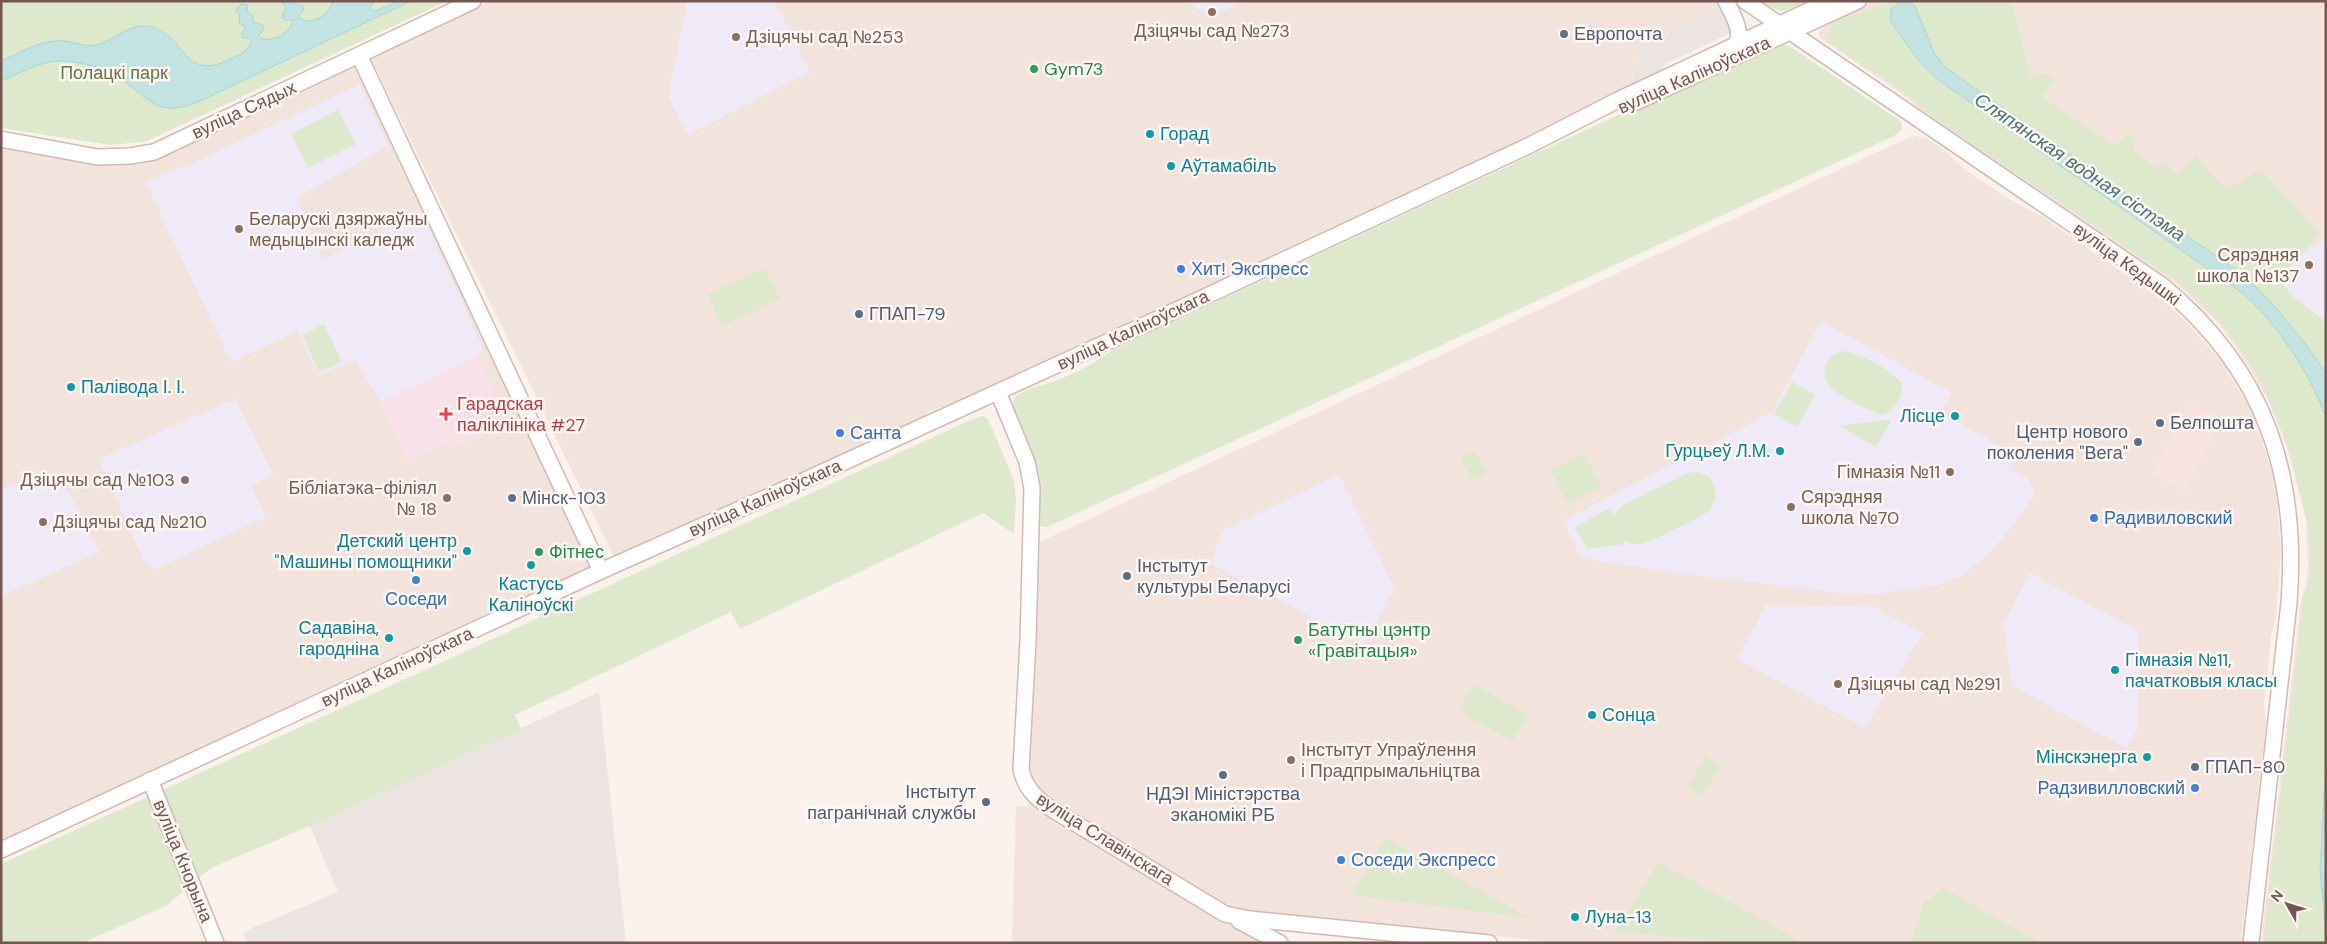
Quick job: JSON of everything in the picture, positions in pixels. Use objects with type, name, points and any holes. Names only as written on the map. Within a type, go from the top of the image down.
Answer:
[{"type":"street","name":"вуліца Сядых","points":[[1,138],[97,157],[128,156],[154,152],[473,1]]},
{"type":"street","points":[[1726,1],[1739,34],[1739,41],[1734,46]]},
{"type":"street","points":[[1745,1],[1784,29]]},
{"type":"street","name":"вуліца Каліноўскага","points":[[1528,146],[1673,87],[1784,29],[1829,1]]},
{"type":"street","name":"вуліца Каліноўскага","points":[[1,850],[601,571],[998,392],[1528,146],[1618,100],[1734,46],[1858,1]]},
{"type":"street","name":"вуліца Кедышкі","points":[[1784,29],[2162,286],[2189,309],[2214,335],[2255,398],[2269,429],[2279,460],[2290,516],[2292,556],[2289,611],[2251,943]]},
{"type":"street","points":[[359,56],[601,571]]},
{"type":"street","name":"вуліца Славінскага","points":[[998,392],[1027,462],[1032,488],[1029,632],[1021,761],[1023,780],[1030,790],[1046,805],[1225,914],[1241,918],[1489,943]]},
{"type":"street","name":"вуліца Кнорына","points":[[150,780],[216,943]]},
{"type":"street","points":[[1225,914],[1280,942],[1283,922]]},
{"type":"shaded area","points":[[490,1],[1717,1],[1717,3],[1716,8],[1711,12],[1645,44],[1631,81],[1620,93],[968,397],[928,412],[921,420],[616,561],[370,57]]},
{"type":"shaded area","name":"Дзіцячы сад №253","points":[[687,1],[775,1],[810,72],[687,135],[668,96]]},
{"type":"shaded area","name":"Дзіцячы сад №273","points":[[1191,1],[1243,1],[1212,17],[1194,7]]},
{"type":"shaded area","points":[[1717,1],[1720,1],[1737,35],[1731,33],[1665,64],[1663,67],[1665,71],[1626,88],[1632,79],[1645,44],[1711,12],[1716,8]]},
{"type":"shaded area","points":[[1873,1],[2326,1],[2326,943],[2261,943],[2301,601],[2307,581],[2308,566],[2306,520],[2287,447],[2266,396],[2240,353],[2219,324],[2177,284],[1936,122],[1901,93],[1820,38],[1819,32],[1825,24]]},
{"type":"shaded area","points":[[356,65],[596,569],[1,841],[1,142],[155,155]]},
{"type":"shaded area","name":"Беларускі дзяржаўны медыцынскі каледж","points":[[360,84],[388,146],[297,198],[323,259],[421,212],[484,351],[477,357],[380,402],[356,360],[318,375],[298,331],[231,362],[145,181],[187,166]]},
{"type":"shaded area","points":[[1914,136],[1925,138],[1942,148],[1965,170],[2014,202],[2040,215],[2165,302],[2189,325],[2221,361],[2255,417],[2275,483],[2281,550],[2276,617],[2271,637],[2264,705],[2266,724],[2241,943],[1563,943],[1252,912],[1225,906],[1050,800],[1033,782],[1029,768],[1038,546],[1042,541]]},
{"type":"shaded area","name":"Сярэдняя школа №137","points":[[2326,237],[2326,322],[2295,298],[2278,280],[2306,250]]},
{"type":"shaded area","points":[[1821,321],[1952,393],[1941,413],[2017,455],[2009,469],[2029,479],[2035,494],[2011,528],[1986,556],[1960,577],[1935,586],[1884,593],[1847,594],[1692,575],[1581,558],[1563,521],[1772,412]]},
{"type":"shaded area","name":"Гарадская паліклініка #27","points":[[477,357],[511,423],[459,446],[455,439],[408,460],[380,402]]},
{"type":"shaded area","name":"Дзіцячы сад №103","points":[[235,399],[273,474],[251,486],[266,517],[155,569],[143,560],[99,459]]},
{"type":"shaded area","points":[[2190,403],[2221,418],[2184,491],[2152,475]]},
{"type":"shaded area","points":[[1339,474],[1395,589],[1364,645],[1210,563],[1224,530]]},
{"type":"shaded area","name":"Дзіцячы сад №210","points":[[29,478],[68,491],[99,552],[1,596],[1,490]]},
{"type":"shaded area","points":[[2030,573],[2139,631],[2138,727],[2127,749],[2012,685],[2003,624]]},
{"type":"shaded area","name":"Дзіцячы сад №291","points":[[1766,605],[1872,606],[1923,633],[1865,728],[1737,659]]},
{"type":"shaded area","points":[[599,692],[626,943],[247,943],[243,934],[252,928],[338,892],[310,826]]},
{"type":"shaded area","points":[[1029,802],[1229,924],[1269,943],[1012,943],[1016,806],[1026,807]]},
{"type":"green space","name":"Полацкі парк","points":[[1,1],[447,1],[147,141],[111,145],[1,128]]},
{"type":"green space","points":[[1760,1],[1810,1],[1785,11],[1774,9]]},
{"type":"green space","points":[[1894,1],[2012,1],[2031,78],[2049,73],[2053,81],[2042,97],[2115,146],[2129,132],[2136,153],[2157,169],[2165,162],[2177,175],[2196,156],[2226,190],[2260,170],[2320,234],[2278,280],[2295,298],[2326,322],[2326,943],[2263,943],[2303,601],[2310,571],[2310,543],[2298,485],[2290,454],[2269,398],[2256,373],[2222,326],[2178,282],[1937,120],[1902,91],[1826,41],[1832,23]]},
{"type":"green space","points":[[1782,44],[1791,47],[1899,120],[1902,124],[1902,129],[1894,136],[1047,527],[1040,526],[1036,470],[1012,407],[1014,399],[1019,394],[1077,371],[1111,351],[1629,110],[1659,101]]},
{"type":"green space","points":[[338,110],[356,144],[308,168],[291,134]]},
{"type":"green space","points":[[764,268],[780,299],[722,326],[708,295]]},
{"type":"green space","points":[[324,324],[342,362],[319,372],[302,335]]},
{"type":"green space","points":[[1842,351],[1874,362],[1902,383],[1898,402],[1892,409],[1884,415],[1871,410],[1838,393],[1828,384],[1824,369],[1830,357]]},
{"type":"green space","points":[[1792,382],[1815,395],[1797,427],[1774,414]]},
{"type":"green space","points":[[984,416],[988,419],[1014,480],[1016,501],[1014,534],[983,513],[740,629],[731,612],[515,715],[521,729],[310,826],[211,868],[166,906],[82,943],[1,943],[1,864],[975,418]]},
{"type":"green space","points":[[1892,419],[1876,447],[1839,426]]},
{"type":"green space","points":[[1474,450],[1487,474],[1472,481],[1460,457]]},
{"type":"green space","points":[[1584,454],[1601,487],[1567,504],[1551,471]]},
{"type":"green space","points":[[1688,473],[1706,475],[1714,484],[1714,502],[1707,512],[1675,530],[1641,544],[1632,544],[1623,540],[1624,544],[1587,549],[1575,527],[1610,508],[1615,519],[1616,512],[1623,505]]},
{"type":"green space","points":[[1473,684],[1528,715],[1512,741],[1459,711]]},
{"type":"green space","points":[[1705,756],[1720,765],[1703,796],[1688,788]]},
{"type":"green space","points":[[1385,838],[1530,918],[1351,895]]},
{"type":"green space","points":[[1659,862],[1804,943],[1737,943],[1615,931]]},
{"type":"green space","points":[[1943,888],[2041,943],[1911,943],[1923,904]]},
{"type":"water","points":[[279,1],[293,1],[294,4],[303,6],[304,9],[298,17],[306,21],[315,20],[323,16],[329,10],[332,1],[374,1],[370,8],[375,11],[399,1],[411,1],[200,101],[185,106],[162,107],[153,103],[115,75],[94,66],[78,63],[48,62],[34,66],[1,81],[1,61],[34,46],[48,42],[66,41],[92,46],[109,40],[131,28],[143,26],[157,29],[167,35],[183,52],[200,65],[211,66],[240,54],[251,44],[251,38],[243,38],[241,36],[246,26],[239,24],[240,15],[236,11],[241,4],[248,5],[247,12],[253,15],[253,22],[264,26],[263,31],[258,35],[261,38],[276,38],[285,33],[293,20],[282,18],[286,6]]},
{"type":"water","name":"Сляпянская водная сістэма","points":[[1902,1],[1908,1],[1915,6],[1934,53],[1946,68],[2236,270],[2256,287],[2304,342],[2326,373],[2326,417],[2311,383],[2291,350],[2268,319],[2241,292],[1937,79],[1920,62],[1890,21],[1891,9]]},
{"type":"water","points":[[2326,760],[2326,933],[2320,871]]},
{"type":"place","name":"Дзіцячы сад №273","points":[[1212,12]]},
{"type":"place","name":"Европочта","points":[[1564,34]]},
{"type":"place","name":"Дзіцячы сад №253","points":[[736,37]]},
{"type":"place","name":"Gym73","points":[[1034,69]]},
{"type":"place","name":"Горад","points":[[1150,134]]},
{"type":"place","name":"Аўтамабіль","points":[[1171,166]]},
{"type":"place","name":"Беларускі дзяржаўны медыцынскі каледж","points":[[239,229]]},
{"type":"place","name":"Сярэдняя школа №137","points":[[2309,265]]},
{"type":"place","name":"Хит! Экспресс","points":[[1181,269]]},
{"type":"place","name":"ГПАП-79","points":[[859,314]]},
{"type":"place","name":"Палівода І. І.","points":[[71,387]]},
{"type":"place","name":"Гарадская паліклініка #27","points":[[446,414]]},
{"type":"place","name":"Лісце","points":[[1955,416]]},
{"type":"place","name":"Белпошта","points":[[2160,423]]},
{"type":"place","name":"Санта","points":[[840,433]]},
{"type":"place","name":"Центр нового поколения \"Вега\"","points":[[2138,442]]},
{"type":"place","name":"Гурцьеў Л.М.","points":[[1780,451]]},
{"type":"place","name":"Гімназія №11","points":[[1950,472]]},
{"type":"place","name":"Дзіцячы сад №103","points":[[185,480]]},
{"type":"place","name":"Бібліатэка-філіял № 18","points":[[447,498]]},
{"type":"place","name":"Мінск-103","points":[[512,498]]},
{"type":"place","name":"Сярэдняя школа №70","points":[[1791,507]]},
{"type":"place","name":"Радивиловский","points":[[2094,518]]},
{"type":"place","name":"Дзіцячы сад №210","points":[[43,522]]},
{"type":"place","name":"Детский центр \"Машины помощники\"","points":[[467,551]]},
{"type":"place","name":"Фітнес","points":[[539,552]]},
{"type":"place","name":"Кастусь Каліноўскі","points":[[531,565]]},
{"type":"place","name":"Інстытут культуры Беларусі","points":[[1127,576]]},
{"type":"place","name":"Соседи","points":[[416,580]]},
{"type":"place","name":"Садавіна, гародніна","points":[[389,638]]},
{"type":"place","name":"Батутны цэнтр «Гравітацыя»","points":[[1298,640]]},
{"type":"place","name":"Гімназія №11, пачатковыя класы","points":[[2115,670]]},
{"type":"place","name":"Дзіцячы сад №291","points":[[1838,684]]},
{"type":"place","name":"Сонца","points":[[1592,715]]},
{"type":"place","name":"Мінскэнерга","points":[[2147,757]]},
{"type":"place","name":"Інстытут Упраўлення і Прадпрымальніцтва","points":[[1291,760]]},
{"type":"place","name":"ГПАП-80","points":[[2195,767]]},
{"type":"place","name":"НДЭІ Міністэрства эканомікі РБ","points":[[1223,775]]},
{"type":"place","name":"Радзивилловский","points":[[2195,788]]},
{"type":"place","name":"Інстытут пагранічнай службы","points":[[986,802]]},
{"type":"place","name":"Соседи Экспресс","points":[[1341,860]]},
{"type":"place","name":"Луна-13","points":[[1575,917]]}]
